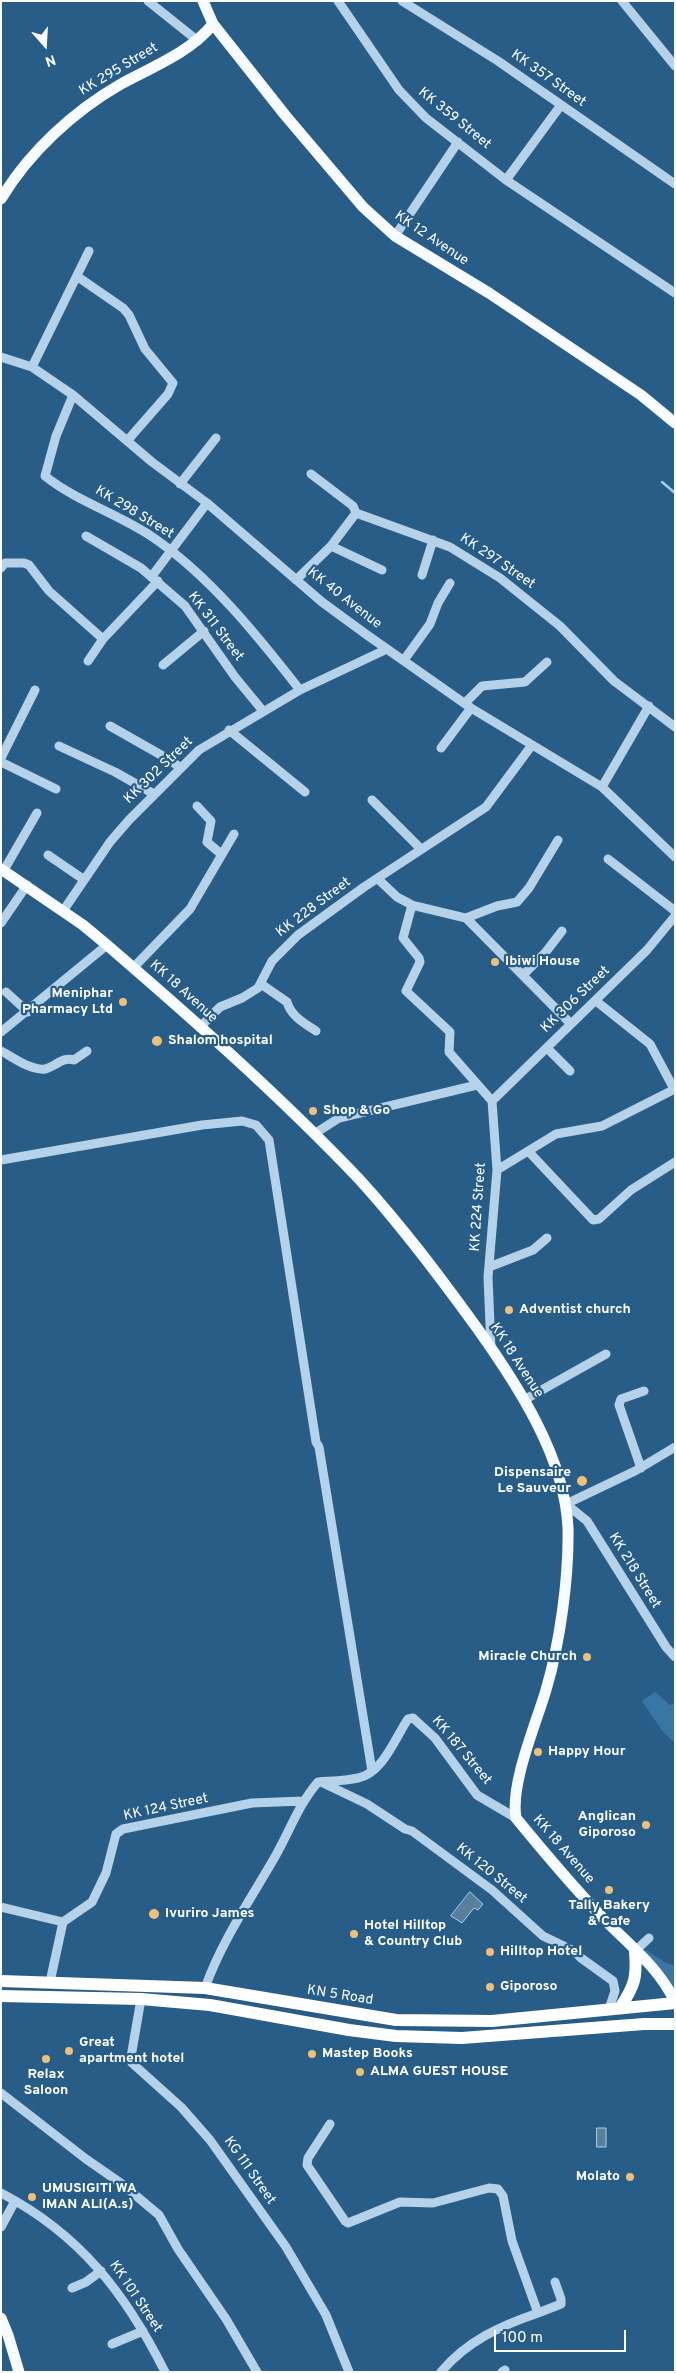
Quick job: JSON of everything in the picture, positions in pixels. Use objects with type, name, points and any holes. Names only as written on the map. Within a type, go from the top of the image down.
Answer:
[{"type":"highway","points":[[615,2008],[629,1995],[636,1975],[635,1952]]},
{"type":"highway","name":"KN 5 Road","points":[[1,1981],[205,1988],[396,2020],[492,2021],[675,2002]]},
{"type":"highway","points":[[1,1996],[140,1999],[210,2005],[358,2031],[435,2038],[462,2038],[644,2024],[675,2024]]},
{"type":"main road","name":"KK 12 Avenue","points":[[203,1],[213,24],[285,115],[363,206],[395,236],[489,294],[641,395],[674,421]]},
{"type":"main road","name":"KK 295 Street","points":[[1,199],[28,162],[54,135],[93,102],[198,41],[213,24]]},
{"type":"main road","name":"KK 18 Avenue","points":[[3,869],[107,945],[200,1027],[314,1134],[360,1181],[424,1256],[491,1349],[524,1400],[547,1449],[566,1504],[567,1556],[562,1610],[547,1688],[517,1787],[516,1818],[599,1914],[666,1982],[675,2002]]},
{"type":"main road","points":[[1,2318],[19,2372]]},
{"type":"street","points":[[148,1],[198,41]]},
{"type":"street","name":"KK 359 Street","points":[[338,1],[399,90],[426,118],[506,180],[675,293]]},
{"type":"street","name":"KK 357 Street","points":[[402,1],[498,61],[675,184]]},
{"type":"street","points":[[622,1],[675,66]]},
{"type":"street","points":[[506,180],[561,105]]},
{"type":"street","points":[[395,236],[458,142]]},
{"type":"street","points":[[32,366],[78,277],[89,251]]},
{"type":"street","points":[[78,277],[123,308],[129,315],[145,349],[172,383],[168,394],[127,441]]},
{"type":"street","name":"KK 40 Avenue","points":[[1,356],[32,366],[73,395],[180,484],[208,503],[322,602],[387,649],[468,705],[602,787],[675,857]]},
{"type":"street","name":"KK 298 Street","points":[[73,395],[56,436],[45,476],[151,536],[171,552],[231,608],[300,690]]},
{"type":"street","points":[[180,484],[216,438]]},
{"type":"street","points":[[296,580],[331,546],[356,513],[353,506],[311,474]]},
{"type":"street","points":[[88,661],[103,639],[155,578],[171,552],[208,503]]},
{"type":"street","name":"KK 297 Street","points":[[356,513],[433,540],[468,557],[534,603],[560,626],[614,681],[675,727]]},
{"type":"street","name":"KK 311 Street","points":[[86,536],[155,578],[186,606],[235,677],[263,712]]},
{"type":"street","points":[[422,575],[433,540]]},
{"type":"street","points":[[331,546],[382,570]]},
{"type":"street","points":[[3,566],[24,563],[29,565],[49,591],[103,639]]},
{"type":"street","points":[[404,660],[430,624],[438,603],[450,583]]},
{"type":"street","points":[[163,666],[204,631]]},
{"type":"street","name":"KK 302 Street","points":[[63,911],[110,842],[154,794],[199,750],[229,730],[300,690],[387,649]]},
{"type":"street","points":[[441,748],[482,686],[525,682],[547,662]]},
{"type":"street","points":[[2,752],[34,690]]},
{"type":"street","points":[[602,787],[649,706]]},
{"type":"street","points":[[110,726],[181,768]]},
{"type":"street","points":[[229,730],[306,792]]},
{"type":"street","name":"KK 228 Street","points":[[261,984],[267,967],[285,946],[421,849],[486,807],[532,745]]},
{"type":"street","points":[[59,746],[115,772],[154,794]]},
{"type":"street","points":[[1,762],[56,789]]},
{"type":"street","points":[[372,800],[421,849]]},
{"type":"street","points":[[197,806],[211,821],[206,842],[221,854]]},
{"type":"street","points":[[3,869],[37,813]]},
{"type":"street","points":[[133,968],[190,909],[234,834]]},
{"type":"street","points":[[466,918],[497,906],[517,902],[558,840]]},
{"type":"street","points":[[48,855],[83,879]]},
{"type":"street","points":[[608,858],[675,911]]},
{"type":"street","points":[[378,879],[397,897],[412,905],[466,918],[571,1024]]},
{"type":"street","points":[[1,923],[27,885]]},
{"type":"street","points":[[412,905],[403,938],[420,962],[406,991],[450,1032],[449,1052],[492,1102]]},
{"type":"street","name":"KK 306 Street","points":[[492,1102],[647,950],[675,916]]},
{"type":"street","points":[[524,975],[545,953],[562,931]]},
{"type":"street","points":[[1,1032],[28,1012],[107,945]]},
{"type":"street","points":[[200,1027],[220,1007],[252,993],[261,984],[287,1002],[290,1010],[296,1017],[316,1031]]},
{"type":"street","points":[[6,992],[28,1012]]},
{"type":"street","points":[[497,1170],[556,1134],[602,1126],[674,1089],[650,1044],[596,1001]]},
{"type":"street","points":[[546,1048],[570,1071]]},
{"type":"street","points":[[1,1051],[32,1067],[43,1069],[66,1059],[74,1060],[87,1051]]},
{"type":"street","points":[[314,1134],[339,1118],[477,1085]]},
{"type":"street","name":"KK 224 Street","points":[[491,1349],[489,1267],[497,1170],[492,1102]]},
{"type":"street","points":[[1,1160],[202,1125],[242,1121],[256,1125],[269,1140],[316,1442],[319,1447],[372,1771],[359,1778],[318,1782],[303,1800],[280,1848],[242,1908],[213,1965],[205,1988]]},
{"type":"street","points":[[529,1152],[593,1220],[599,1219],[631,1190],[675,1162]]},
{"type":"street","points":[[489,1267],[533,1250],[547,1238]]},
{"type":"street","points":[[524,1400],[606,1354]]},
{"type":"street","points":[[641,1468],[619,1405],[621,1399],[644,1392]]},
{"type":"street","points":[[566,1504],[641,1468],[675,1447]]},
{"type":"street","name":"KK 218 Street","points":[[566,1504],[587,1521],[666,1647],[675,1657]]},
{"type":"street","name":"KK 187 Street","points":[[372,1771],[382,1761],[408,1719],[413,1718],[435,1738],[477,1795],[516,1818]]},
{"type":"street","name":"KK 120 Street","points":[[321,1782],[367,1804],[405,1830],[412,1831],[492,1890],[543,1936],[574,1950],[581,1958],[604,1974],[615,1986],[615,2008]]},
{"type":"street","name":"KK 124 Street","points":[[62,1922],[92,1902],[106,1873],[116,1834],[123,1829],[252,1803],[303,1800]]},
{"type":"street","points":[[1,1907],[62,1922],[50,1982]]},
{"type":"street","points":[[635,1952],[649,1938]]},
{"type":"street","name":"KG 111 Street","points":[[140,1999],[131,2057],[132,2063],[181,2107],[210,2140],[286,2247],[326,2315],[349,2372]]},
{"type":"street","points":[[1,2093],[86,2159],[122,2184],[159,2215],[178,2250],[226,2318],[257,2372]]},
{"type":"street","points":[[330,2124],[308,2158],[308,2165],[347,2223],[400,2202],[433,2203],[489,2188],[498,2189],[503,2196],[512,2241],[538,2313]]},
{"type":"street","name":"KK 101 Street","points":[[1,2193],[56,2227],[101,2270],[115,2287],[143,2330],[165,2372]]},
{"type":"street","points":[[1,2227],[15,2201]]},
{"type":"street","points":[[72,2288],[86,2282],[101,2270]]},
{"type":"street","points":[[441,2372],[453,2358],[478,2339],[500,2326],[561,2304],[555,2282]]},
{"type":"street","points":[[112,2344],[143,2330]]},
{"type":"shaded area","points":[[655,1692],[670,1705],[675,1703],[675,1743],[663,1732],[642,1701]]},
{"type":"shaded area","points":[[470,1892],[483,1904],[478,1910],[474,1908],[462,1923],[451,1916]]},
{"type":"shaded area","points":[[646,1950],[666,1963],[675,1966],[675,1989],[639,1956]]},
{"type":"shaded area","points":[[597,2128],[606,2128],[606,2147],[597,2147]]},
{"type":"waterway","points":[[662,482],[675,493]]},
{"type":"place","name":"Ibiwi House","points":[[495,962]]},
{"type":"place","name":"Meniphar Pharmacy Ltd","points":[[123,1002]]},
{"type":"place","name":"Shalom hospital","points":[[157,1041]]},
{"type":"place","name":"Shop & Go","points":[[313,1111]]},
{"type":"place","name":"Adventist church","points":[[509,1310]]},
{"type":"place","name":"Dispensaire Le Sauveur","points":[[582,1481]]},
{"type":"place","name":"Miracle Church","points":[[587,1657]]},
{"type":"place","name":"Happy Hour","points":[[538,1752]]},
{"type":"place","name":"Anglican Giporoso","points":[[646,1825]]},
{"type":"place","name":"Tally Bakery & Cafe","points":[[609,1890]]},
{"type":"place","name":"Ivuriro James","points":[[154,1914]]},
{"type":"place","name":"Hotel Hilltop & Country Club","points":[[354,1934]]},
{"type":"place","name":"Hilltop Hotel","points":[[490,1952]]},
{"type":"place","name":"Giporoso","points":[[490,1987]]},
{"type":"place","name":"Great apartment hotel","points":[[69,2051]]},
{"type":"place","name":"Mastep Books","points":[[312,2054]]},
{"type":"place","name":"Relax Saloon","points":[[46,2059]]},
{"type":"place","name":"ALMA GUEST HOUSE","points":[[360,2072]]},
{"type":"place","name":"Molato","points":[[630,2177]]},
{"type":"place","name":"UMUSIGITI WA IMAN ALI(A.s)","points":[[32,2197]]}]
